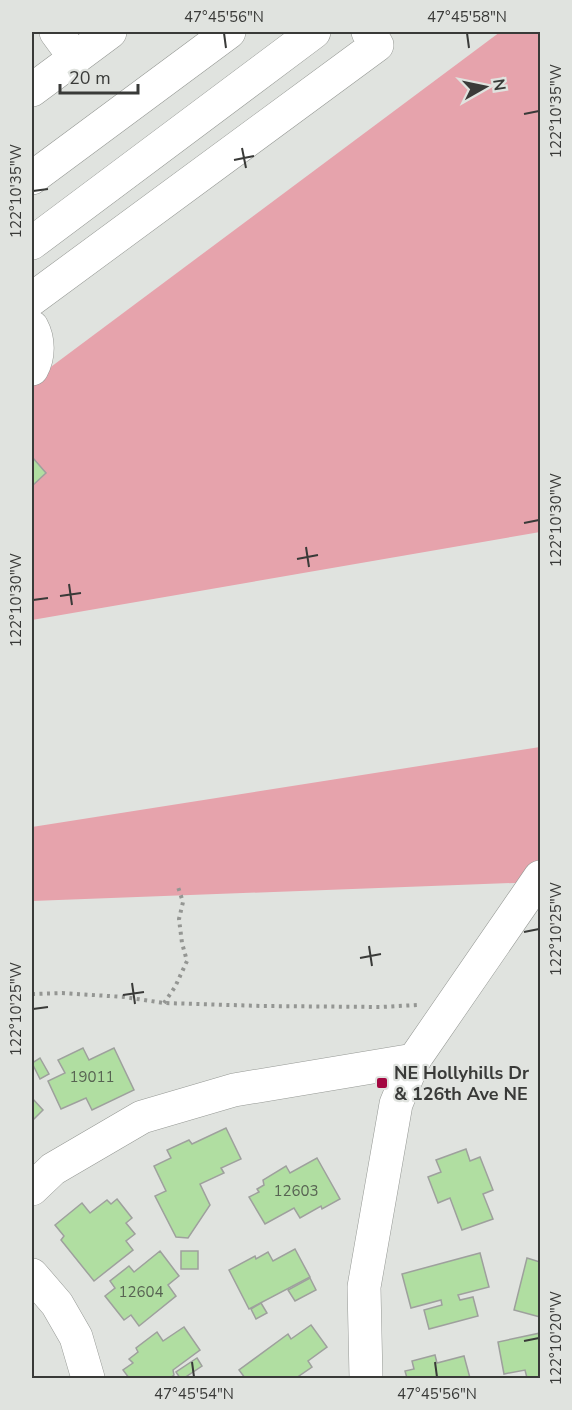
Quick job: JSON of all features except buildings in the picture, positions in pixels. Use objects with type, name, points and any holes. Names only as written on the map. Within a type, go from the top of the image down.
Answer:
[{"type":"main road","points":[[56,32],[75,58]]},
{"type":"main road","points":[[32,90],[110,32]]},
{"type":"main road","points":[[32,178],[229,32]]},
{"type":"main road","points":[[32,243],[314,32]]},
{"type":"main road","points":[[32,299],[377,45],[368,32]]},
{"type":"main road","points":[[32,327],[38,357],[32,369]]},
{"type":"main road","points":[[366,1378],[364,1287],[396,1104],[414,1060],[540,877]]},
{"type":"main road","points":[[32,1189],[53,1169],[142,1117],[234,1090],[414,1060]]},
{"type":"main road","points":[[32,1275],[57,1304],[76,1337],[88,1378]]},
{"type":"path","points":[[164,1003],[188,961],[182,943],[179,919],[183,902],[177,884]]},
{"type":"path","points":[[32,994],[62,993],[124,997],[164,1003],[381,1007],[454,1002]]},
{"type":"shaded area","points":[[500,32],[540,32],[540,532],[32,620],[32,381]]},
{"type":"shaded area","points":[[540,747],[540,882],[32,901],[32,827]]},
{"type":"place","name":"NE Hollyhills Dr & 126th Ave NE","points":[[382,1083]]}]
